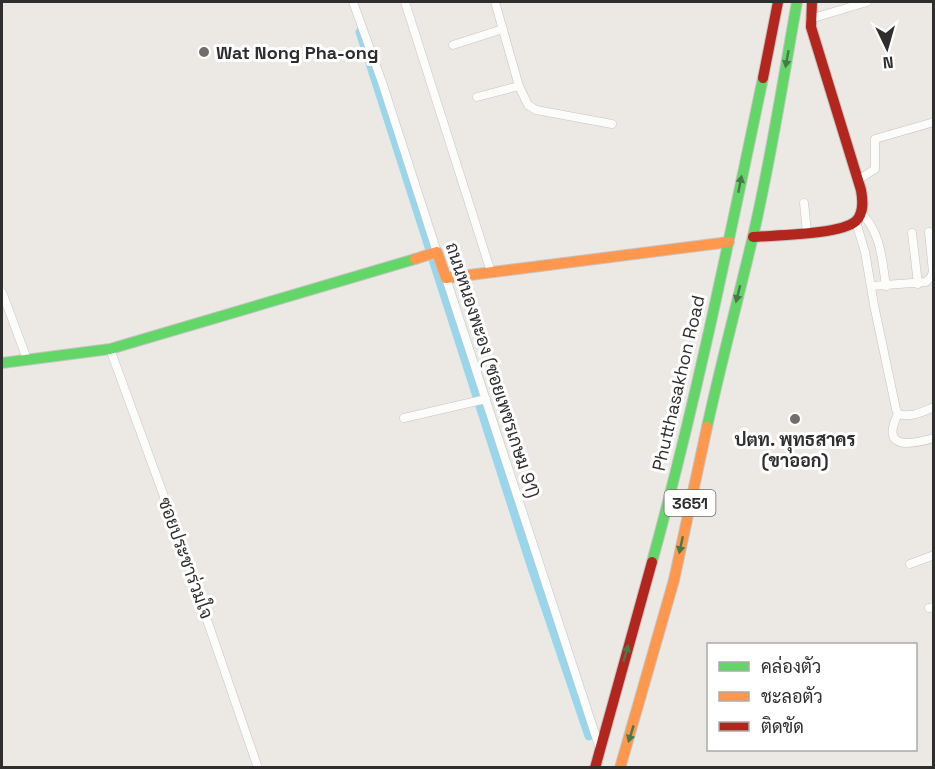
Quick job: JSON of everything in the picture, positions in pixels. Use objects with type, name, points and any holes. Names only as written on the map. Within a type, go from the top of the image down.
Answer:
[{"type":"main road","name":"Phutthasakhon Road","points":[[595,768],[665,514],[729,242],[778,2]]},
{"type":"main road","name":"Phutthasakhon Road","points":[[620,768],[674,580],[724,348],[765,182],[797,2]]},
{"type":"main road","points":[[753,237],[840,228],[859,218],[863,205],[858,180],[810,19],[812,2]]},
{"type":"main road","points":[[446,278],[729,242]]},
{"type":"main road","name":"ถนนหนองพะอง (ซอยเพชรเกษม 91)","points":[[437,252],[446,278]]},
{"type":"main road","points":[[2,363],[110,349],[437,252]]},
{"type":"street","name":"ถนนหนองพะอง (ซอยเพชรเกษม 91)","points":[[353,2],[382,82],[437,252]]},
{"type":"street","points":[[405,2],[491,272]]},
{"type":"street","points":[[495,2],[519,86],[528,105],[536,110],[612,124]]},
{"type":"street","points":[[810,19],[867,2]]},
{"type":"street","points":[[453,45],[503,29]]},
{"type":"street","points":[[477,97],[519,86]]},
{"type":"street","points":[[858,180],[875,169],[875,139],[933,122]]},
{"type":"street","points":[[804,203],[807,232]]},
{"type":"street","points":[[886,285],[881,251],[874,229],[869,221],[859,218],[893,403],[898,414]]},
{"type":"street","points":[[871,286],[926,282],[933,272],[929,232]]},
{"type":"street","points":[[912,233],[918,284]]},
{"type":"street","name":"ถนนหนองพะอง (ซอยเพชรเกษม 91)","points":[[446,278],[601,750]]},
{"type":"street","points":[[2,292],[27,359]]},
{"type":"street","name":"ซอยประชาร่วมใจ","points":[[110,349],[177,532],[258,768]]},
{"type":"street","points":[[404,418],[486,399]]},
{"type":"street","points":[[898,414],[912,415],[933,407]]},
{"type":"street","points":[[898,414],[892,426],[895,439],[912,444],[933,438]]},
{"type":"street","points":[[910,564],[933,555]]},
{"type":"waterway","points":[[360,32],[531,565],[589,736]]},
{"type":"traffic: fast","points":[[707,427],[759,207],[797,2]]},
{"type":"traffic: fast","points":[[652,562],[725,260],[763,78]]},
{"type":"traffic: fast","points":[[2,363],[110,349],[415,259]]},
{"type":"traffic: slow","points":[[415,259],[437,252],[446,278],[729,242]]},
{"type":"traffic: slow","points":[[620,768],[674,580],[707,427]]},
{"type":"traffic: jam","points":[[763,78],[778,2]]},
{"type":"traffic: jam","points":[[753,237],[807,234],[836,229],[856,221],[862,211],[861,190],[811,27],[812,2]]},
{"type":"traffic: jam","points":[[595,768],[652,562]]},
{"type":"place","name":"Wat Nong Pha-ong","points":[[204,52]]},
{"type":"place","name":"ปตท. พุทธสาคร (ขาออก)","points":[[795,419]]}]
